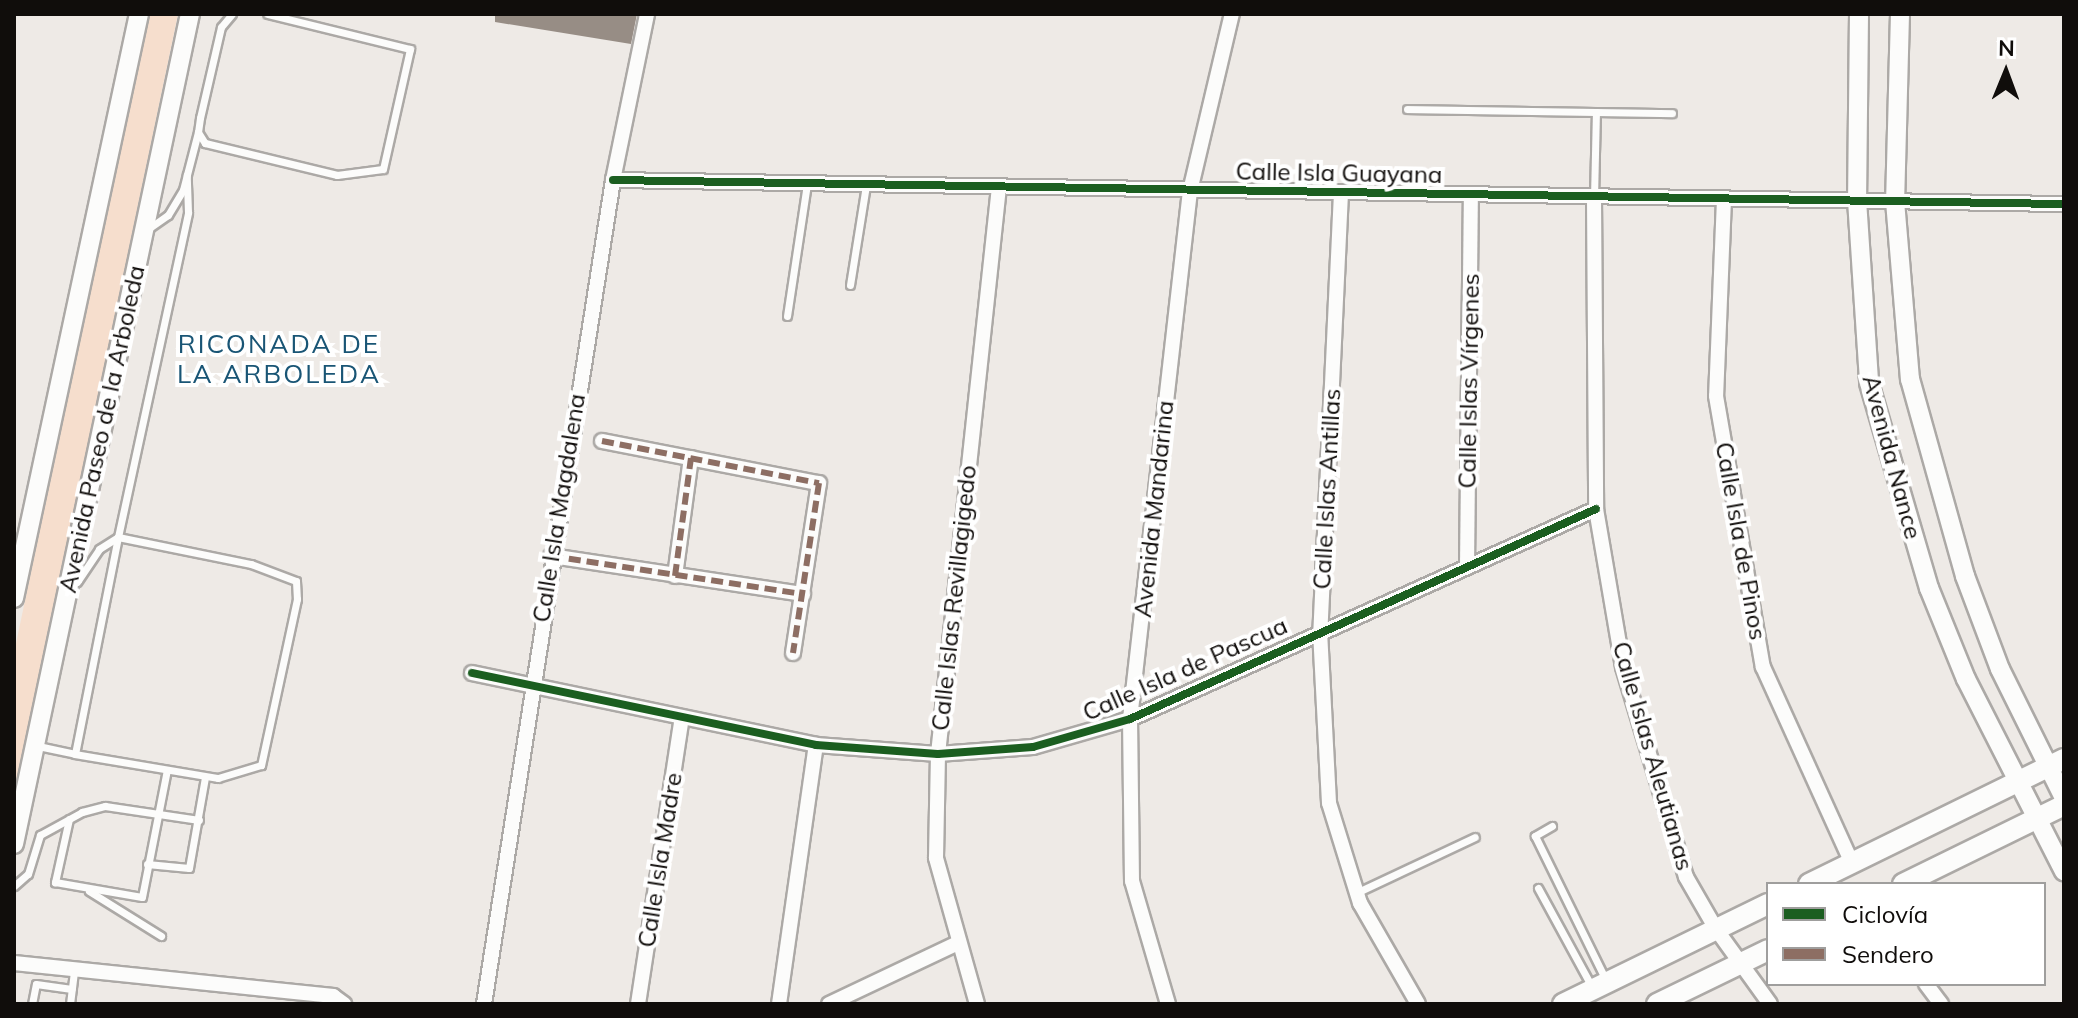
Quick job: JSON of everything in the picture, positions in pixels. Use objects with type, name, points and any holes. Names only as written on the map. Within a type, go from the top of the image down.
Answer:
[{"type":"main road","points":[[1813,882],[2056,763]]},
{"type":"main road","points":[[1907,882],[2064,805]]},
{"type":"main road","points":[[1563,1004],[1766,905]]},
{"type":"main road","points":[[1657,1004],[1766,951]]},
{"type":"street","points":[[14,598],[139,14]]},
{"type":"street","name":"Avenida Paseo de la Arboleda","points":[[14,842],[190,14]]},
{"type":"street","name":"Calle Isla Magdalena","points":[[484,1004],[551,556],[613,180],[647,14]]},
{"type":"street","name":"Avenida Mandarina","points":[[1168,1004],[1132,881],[1130,719],[1190,191],[1232,14]]},
{"type":"street","name":"Avenida Nance","points":[[1859,14],[1857,200],[1869,383],[1929,588],[2033,819],[2064,871]]},
{"type":"street","name":"Avenida Nance","points":[[1900,14],[1895,201],[1910,379],[1965,576],[2000,669],[2056,763],[2064,798]]},
{"type":"street","name":"Calle Isla Guayana","points":[[613,180],[2064,204]]},
{"type":"street","name":"Calle Islas Revillagigedo","points":[[977,1004],[956,944],[936,858],[938,754],[999,187]]},
{"type":"street","name":"Calle Islas Antillas","points":[[1341,193],[1320,631],[1329,803],[1356,893],[1418,1004]]},
{"type":"street","name":"Calle Islas Vírgenes","points":[[1467,567],[1471,195]]},
{"type":"street","name":"Calle Islas Aleutianas","points":[[1594,198],[1596,509],[1623,667],[1686,877],[1716,929],[1770,1004]]},
{"type":"street","name":"Calle Isla de Pinos","points":[[1724,199],[1716,396],[1763,667],[1852,863]]},
{"type":"street","points":[[602,441],[819,483],[793,653]]},
{"type":"street","points":[[675,576],[691,458]]},
{"type":"street","name":"Calle Isla de Pascua","points":[[472,673],[816,745],[938,754],[1033,747],[1130,719],[1596,509]]},
{"type":"street","points":[[551,556],[803,594]]},
{"type":"street","name":"Calle Isla Madre","points":[[638,1004],[682,717]]},
{"type":"street","points":[[779,1004],[816,745]]},
{"type":"street","points":[[829,1004],[956,944]]},
{"type":"street","points":[[14,963],[74,972],[333,996],[344,1003]]},
{"type":"street","points":[[1928,986],[1941,1004]]},
{"type":"lane","points":[[143,233],[168,215],[187,175],[221,27],[232,14]]},
{"type":"lane","points":[[198,132],[218,149],[274,164],[337,175],[383,169],[410,49],[309,18],[267,14]]},
{"type":"lane","points":[[1407,109],[1672,113]]},
{"type":"lane","points":[[1594,198],[1596,112]]},
{"type":"lane","points":[[75,754],[188,212],[187,175]]},
{"type":"lane","points":[[787,316],[807,184]]},
{"type":"lane","points":[[850,285],[866,185]]},
{"type":"lane","points":[[35,745],[205,777],[251,770],[264,760],[297,599],[296,581],[251,564],[118,537],[108,540],[82,573],[62,613]]},
{"type":"lane","points":[[69,819],[54,879],[142,897],[167,770]]},
{"type":"lane","points":[[147,864],[179,871],[189,868],[205,777]]},
{"type":"lane","points":[[14,886],[28,874],[37,839],[69,819],[105,806],[199,820]]},
{"type":"lane","points":[[1552,826],[1535,836],[1600,986]]},
{"type":"lane","points":[[1356,893],[1475,837]]},
{"type":"lane","points":[[83,887],[161,936]]},
{"type":"lane","points":[[1538,888],[1600,986]]},
{"type":"lane","points":[[70,1004],[74,972]]},
{"type":"lane","points":[[32,1004],[36,984],[72,989]]},
{"type":"shaded area","points":[[148,14],[178,14],[14,798],[14,653]]},
{"type":"building","points":[[495,14],[637,14],[631,44],[495,22]]},
{"type":"marked path","points":[[602,441],[819,483],[793,653]]},
{"type":"marked path","points":[[675,576],[691,458]]},
{"type":"marked path","points":[[551,556],[803,594]]},
{"type":"cycle path","points":[[613,180],[2064,204]]},
{"type":"cycle path","points":[[472,673],[816,745],[938,754],[1033,747],[1130,719],[1596,509]]},
{"type":"district","name":"RICONADA DE LA ARBOLEDA","points":[[279,359]]}]
